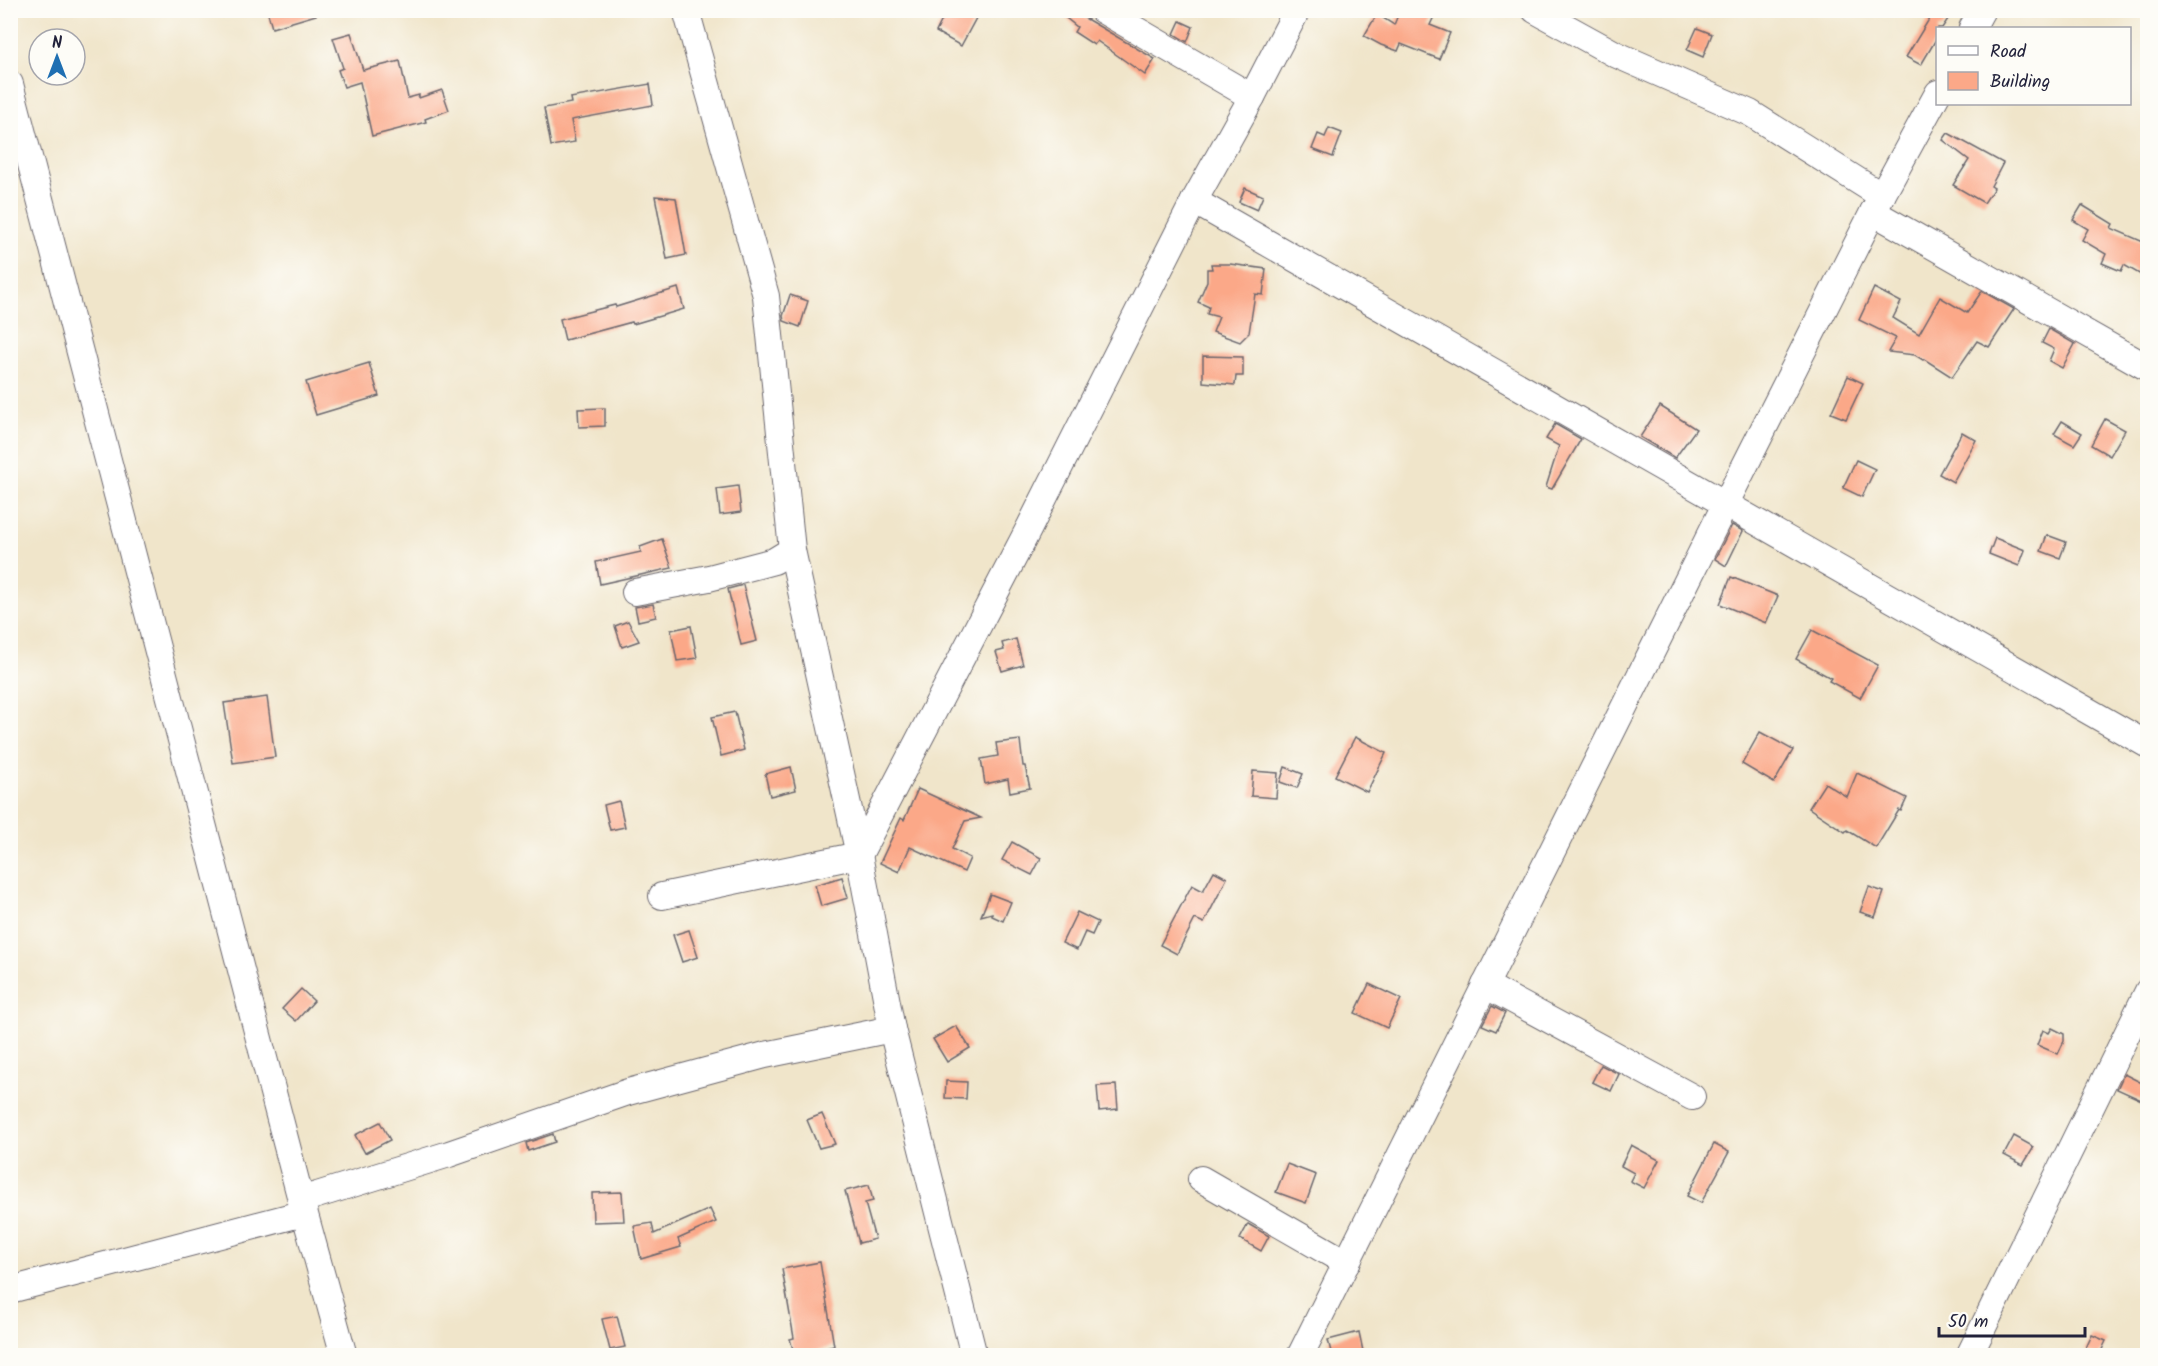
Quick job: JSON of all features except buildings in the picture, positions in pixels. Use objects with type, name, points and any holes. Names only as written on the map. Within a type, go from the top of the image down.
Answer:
[{"type":"street","points":[[686,10],[766,296],[792,550],[859,855],[892,1029],[975,1356]]},
{"type":"street","points":[[1102,10],[1252,97]]},
{"type":"street","points":[[859,855],[1027,532],[1194,201],[1297,10]]},
{"type":"street","points":[[1535,10],[1615,54],[1750,113],[1878,204],[2148,368]]},
{"type":"street","points":[[1973,27],[1982,10]]},
{"type":"street","points":[[12,93],[344,1356]]},
{"type":"street","points":[[1300,1356],[1726,503],[1878,204],[1936,97]]},
{"type":"street","points":[[1194,201],[2148,745]]},
{"type":"street","points":[[635,592],[709,578],[774,561],[792,550]]},
{"type":"street","points":[[663,896],[859,855]]},
{"type":"street","points":[[1485,985],[1692,1096]]},
{"type":"street","points":[[1969,1356],[2148,991]]},
{"type":"street","points":[[10,1290],[303,1206],[628,1092],[765,1054],[892,1029]]},
{"type":"street","points":[[1201,1179],[1347,1263]]}]
